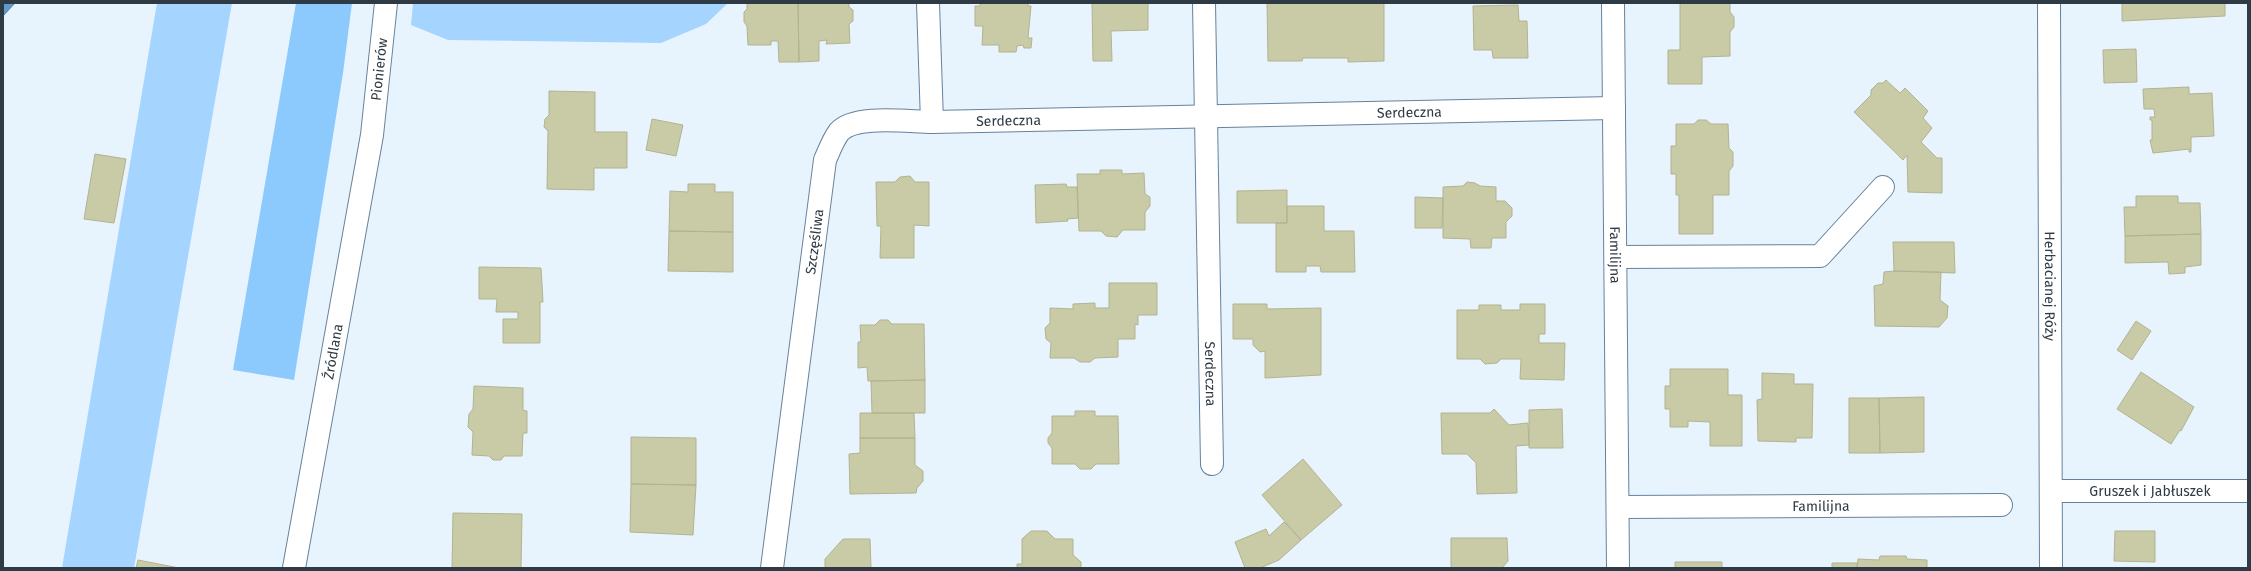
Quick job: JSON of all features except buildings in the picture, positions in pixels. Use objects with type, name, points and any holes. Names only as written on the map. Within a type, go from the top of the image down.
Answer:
[{"type":"street","name":"Pionierów","points":[[372,135],[386,3]]},
{"type":"street","points":[[928,3],[932,122]]},
{"type":"street","name":"Serdeczna","points":[[1204,3],[1212,464]]},
{"type":"street","name":"Familijna","points":[[1614,3],[1618,568]]},
{"type":"street","name":"Herbacianej Róży","points":[[2049,3],[2051,568]]},
{"type":"street","name":"Serdeczna","points":[[932,122],[1614,108]]},
{"type":"street","name":"Szczęśliwa","points":[[772,568],[826,160],[839,132],[849,125],[865,121],[932,122]]},
{"type":"street","name":"Źródlana","points":[[294,568],[372,135]]},
{"type":"street","points":[[1616,257],[1820,256],[1883,187]]},
{"type":"street","name":"Gruszek i Jabłuszek","points":[[2051,491],[2248,491]]},
{"type":"street","name":"Familijna","points":[[1618,508],[2001,505]]},
{"type":"shaded area","points":[[3,3],[15,3],[3,16]]},
{"type":"shaded area","points":[[157,3],[232,3],[134,568],[62,568]]},
{"type":"shaded area","points":[[296,3],[352,3],[343,73],[294,380],[233,370]]},
{"type":"shaded area","points":[[413,3],[728,3],[706,24],[661,43],[448,40],[411,25]]}]
